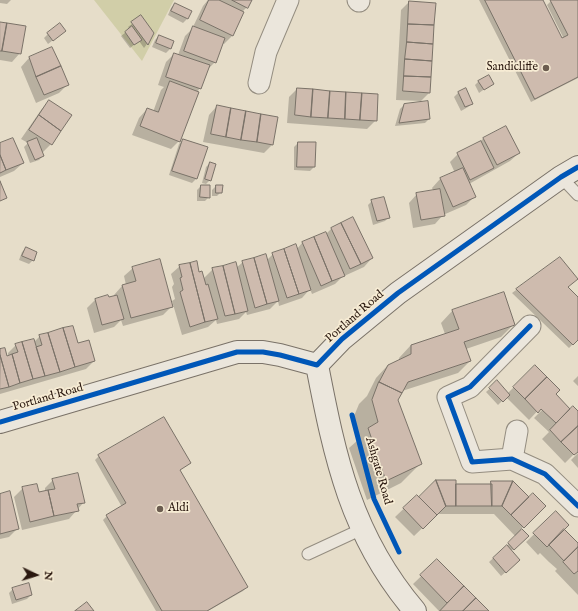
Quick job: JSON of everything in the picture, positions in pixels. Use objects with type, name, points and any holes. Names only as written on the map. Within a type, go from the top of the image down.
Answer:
[{"type":"street","points":[[259,83],[266,52],[288,0]]},
{"type":"street","name":"Portland Road","points":[[0,422],[237,352],[263,352],[317,365],[342,339],[398,293],[569,172]]},
{"type":"street","points":[[530,326],[470,387],[448,397],[472,462],[512,459],[545,474],[578,506]]},
{"type":"street","points":[[317,365],[331,439],[340,473],[362,529],[380,564],[415,611]]},
{"type":"street","points":[[512,459],[517,431]]},
{"type":"lane","points":[[569,172],[578,195]]},
{"type":"lane","points":[[308,554],[362,529]]},
{"type":"shaded area","points":[[94,0],[174,0],[142,61]]},
{"type":"building","points":[[209,0],[219,0],[244,12],[233,36],[200,20]]},
{"type":"building","points":[[232,0],[252,0],[248,8]]},
{"type":"building","points":[[485,0],[543,0],[562,38],[568,35],[550,0],[578,0],[578,77],[535,99]]},
{"type":"building","points":[[409,1],[436,3],[434,25],[408,24]]},
{"type":"building","points":[[175,3],[192,11],[188,19],[171,11]]},
{"type":"building","points":[[141,15],[154,33],[148,45],[131,22]]},
{"type":"building","points":[[0,22],[7,23],[2,51],[0,51]]},
{"type":"building","points":[[7,23],[26,26],[21,54],[2,51]]},
{"type":"building","points":[[60,23],[66,31],[53,41],[47,33]]},
{"type":"building","points":[[408,24],[434,25],[433,44],[407,42]]},
{"type":"building","points":[[132,26],[142,40],[134,45],[125,32]]},
{"type":"building","points":[[193,26],[225,38],[216,63],[184,51]]},
{"type":"building","points":[[159,35],[174,41],[171,49],[156,43]]},
{"type":"building","points":[[407,42],[433,44],[432,61],[405,59]]},
{"type":"building","points":[[52,47],[61,66],[36,77],[29,57]]},
{"type":"building","points":[[174,53],[210,65],[201,89],[166,77]]},
{"type":"building","points":[[405,59],[432,61],[431,77],[404,76]]},
{"type":"building","points":[[61,66],[69,85],[44,95],[36,77]]},
{"type":"building","points":[[489,75],[494,84],[484,90],[478,81]]},
{"type":"building","points":[[404,76],[431,77],[430,93],[403,91]]},
{"type":"building","points":[[170,81],[199,92],[180,142],[140,126],[147,108],[158,112]]},
{"type":"building","points":[[297,88],[313,89],[311,117],[295,115]]},
{"type":"building","points":[[466,88],[473,104],[465,107],[458,92]]},
{"type":"building","points":[[313,89],[330,91],[328,118],[311,117]]},
{"type":"building","points":[[330,91],[346,92],[345,119],[328,118]]},
{"type":"building","points":[[346,92],[362,93],[360,120],[345,119]]},
{"type":"building","points":[[362,93],[378,94],[377,121],[360,120]]},
{"type":"building","points":[[49,100],[72,115],[61,131],[39,115]]},
{"type":"building","points":[[428,101],[430,119],[399,123],[404,104]]},
{"type":"building","points":[[217,105],[231,108],[226,137],[211,134]]},
{"type":"building","points":[[231,108],[246,111],[241,140],[226,137]]},
{"type":"building","points":[[246,111],[261,114],[257,142],[241,140]]},
{"type":"building","points":[[261,114],[278,117],[273,145],[257,142]]},
{"type":"building","points":[[39,115],[61,131],[52,145],[29,130]]},
{"type":"building","points":[[506,126],[520,153],[497,165],[483,138]]},
{"type":"building","points":[[13,138],[24,163],[6,170],[0,155],[0,143]]},
{"type":"building","points":[[37,138],[44,156],[35,160],[27,142]]},
{"type":"building","points":[[183,139],[208,147],[197,179],[172,171]]},
{"type":"building","points":[[481,141],[494,168],[470,180],[457,153]]},
{"type":"building","points":[[298,142],[316,142],[315,167],[297,167]]},
{"type":"building","points":[[0,155],[6,170],[0,173]]},
{"type":"building","points":[[210,162],[216,164],[211,181],[205,179]]},
{"type":"building","points":[[463,168],[476,197],[453,207],[440,178]]},
{"type":"building","points":[[0,181],[7,198],[0,201]]},
{"type":"building","points":[[201,185],[210,185],[210,198],[200,197]]},
{"type":"building","points":[[216,185],[223,185],[222,193],[216,193]]},
{"type":"building","points":[[440,189],[445,216],[421,220],[416,193]]},
{"type":"building","points":[[384,197],[390,218],[377,221],[371,200]]},
{"type":"building","points":[[353,217],[373,258],[361,264],[341,223]]},
{"type":"building","points":[[341,223],[361,264],[350,269],[331,228]]},
{"type":"building","points":[[326,232],[345,276],[332,281],[314,237]]},
{"type":"building","points":[[314,237],[332,281],[321,286],[302,242]]},
{"type":"building","points":[[296,244],[311,290],[299,294],[284,249]]},
{"type":"building","points":[[26,247],[37,252],[34,261],[22,256]]},
{"type":"building","points":[[284,249],[299,294],[287,298],[272,253]]},
{"type":"building","points":[[266,254],[279,301],[267,304],[254,258]]},
{"type":"building","points":[[560,257],[578,279],[568,287],[578,297],[578,340],[573,345],[516,289]]},
{"type":"building","points":[[254,258],[267,304],[255,308],[242,261]]},
{"type":"building","points":[[160,259],[173,307],[131,318],[122,285],[136,281],[132,267]]},
{"type":"building","points":[[197,261],[199,272],[202,271],[206,285],[208,284],[218,319],[205,322],[190,263]]},
{"type":"building","points":[[236,262],[248,311],[235,314],[223,266]]},
{"type":"building","points":[[190,263],[205,322],[190,327],[180,292],[183,290],[179,265]]},
{"type":"building","points":[[223,266],[235,314],[225,316],[212,268]]},
{"type":"building","points":[[504,292],[515,325],[464,342],[471,361],[408,382],[402,393],[379,382],[388,365],[411,354],[411,345],[459,329],[452,310]]},
{"type":"building","points":[[108,295],[109,297],[117,295],[124,319],[102,325],[95,299]]},
{"type":"building","points":[[73,326],[78,343],[89,340],[95,361],[75,367],[63,328]]},
{"type":"building","points":[[63,328],[75,367],[60,372],[48,333]]},
{"type":"building","points":[[48,333],[60,372],[45,376],[36,347],[42,345],[39,335]]},
{"type":"building","points":[[34,339],[45,376],[33,379],[22,342]]},
{"type":"building","points":[[22,342],[33,379],[20,383],[12,354],[18,352],[15,344]]},
{"type":"building","points":[[5,348],[7,356],[12,354],[20,383],[9,387],[0,355],[0,349]]},
{"type":"building","points":[[0,355],[9,387],[0,389]]},
{"type":"building","points":[[535,365],[547,377],[525,399],[513,387]]},
{"type":"building","points":[[547,377],[560,390],[556,394],[570,409],[556,423],[541,409],[538,413],[525,399]]},
{"type":"building","points":[[497,380],[510,395],[503,402],[489,388]]},
{"type":"building","points":[[379,382],[402,393],[398,400],[422,464],[386,481],[368,428],[378,422],[372,400]]},
{"type":"building","points":[[573,406],[578,411],[578,426],[561,442],[550,430]]},
{"type":"building","name":"Aldi","points":[[164,417],[191,463],[180,470],[248,587],[207,611],[162,611],[106,515],[126,503],[98,455]]},
{"type":"building","points":[[578,426],[578,452],[574,455],[561,442]]},
{"type":"building","points":[[78,473],[85,503],[77,504],[79,511],[54,516],[48,490],[55,489],[52,479]]},
{"type":"building","points":[[436,480],[446,506],[437,515],[419,497]]},
{"type":"building","points":[[436,480],[456,480],[456,506],[446,506]]},
{"type":"building","points":[[491,481],[513,481],[502,506],[492,506]]},
{"type":"building","points":[[513,481],[529,497],[511,515],[502,506]]},
{"type":"building","points":[[37,484],[39,492],[48,490],[54,516],[30,522],[22,487]]},
{"type":"building","points":[[456,484],[492,484],[492,506],[456,506]]},
{"type":"building","points":[[10,491],[19,529],[0,534],[0,494]]},
{"type":"building","points":[[533,493],[546,506],[524,528],[511,515]]},
{"type":"building","points":[[417,495],[437,515],[423,529],[403,508]]},
{"type":"building","points":[[556,511],[569,525],[547,547],[533,533]]},
{"type":"building","points":[[522,529],[529,536],[514,550],[508,543]]},
{"type":"building","points":[[564,529],[578,543],[578,547],[564,561],[549,545]]},
{"type":"building","points":[[507,545],[520,560],[506,573],[493,558]]},
{"type":"building","points":[[578,547],[578,571],[574,574],[563,562]]},
{"type":"building","points":[[437,559],[464,586],[447,603],[420,575]]},
{"type":"building","points":[[29,583],[32,595],[16,600],[12,588]]},
{"type":"building","points":[[464,586],[476,598],[463,611],[440,611]]},
{"type":"building","points":[[476,598],[489,611],[463,611]]},
{"type":"building","points":[[87,602],[94,611],[75,611]]},
{"type":"cycle path","points":[[0,422],[237,352],[263,352],[317,365],[342,339],[398,293],[561,177],[578,167]]},
{"type":"cycle path","points":[[530,326],[470,387],[448,397],[472,462],[512,459],[545,474],[578,506]]},
{"type":"cycle path","name":"Ashgate Road","points":[[352,415],[374,499],[399,552]]},
{"type":"place","name":"Sandicliffe","points":[[546,68]]},
{"type":"place","name":"Aldi","points":[[160,509]]}]
